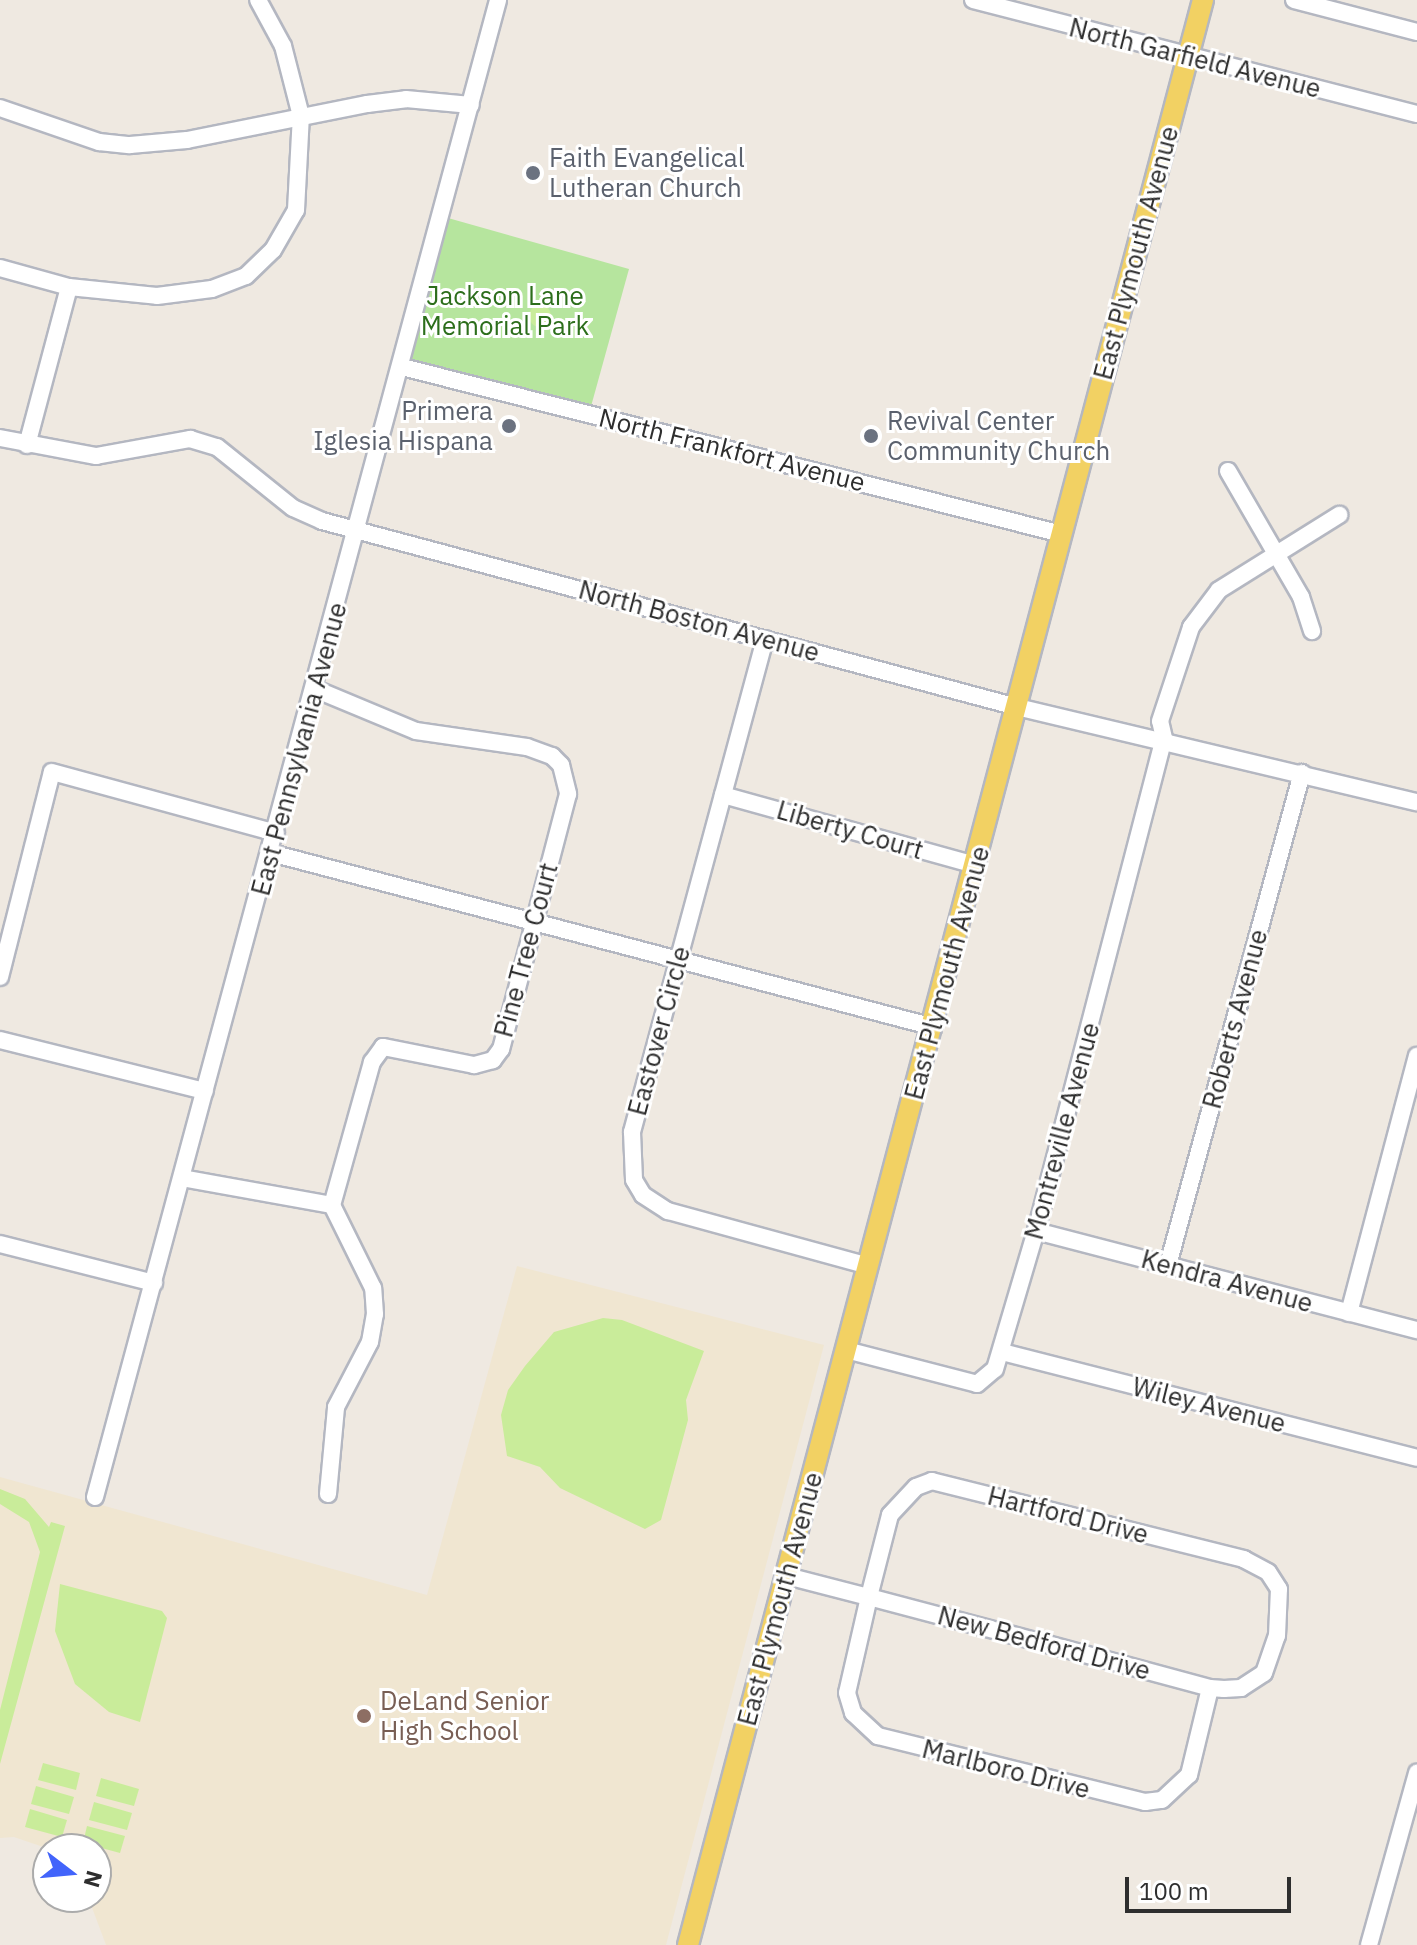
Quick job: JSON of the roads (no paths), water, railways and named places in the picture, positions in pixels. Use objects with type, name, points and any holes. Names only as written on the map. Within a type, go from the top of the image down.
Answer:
[{"type":"main road","name":"East Plymouth Avenue","points":[[688,1945],[866,1265],[934,1027],[1203,0]]},
{"type":"street","points":[[0,268],[69,287],[157,296],[212,289],[246,276],[273,250],[296,210],[301,116],[283,46],[258,0]]},
{"type":"street","name":"East Pennsylvania Avenue","points":[[95,1497],[359,530],[498,0]]},
{"type":"street","name":"North Garfield Avenue","points":[[973,0],[1417,114]]},
{"type":"street","points":[[1294,0],[1417,32]]},
{"type":"street","points":[[0,108],[99,142],[130,145],[187,140],[301,116],[406,99],[471,105]]},
{"type":"street","points":[[27,445],[69,287]]},
{"type":"street","name":"North Frankfort Avenue","points":[[402,367],[1062,534]]},
{"type":"street","name":"North Boston Avenue","points":[[0,438],[96,456],[190,439],[217,447],[293,508],[359,530],[1017,707],[1164,738],[1417,802]]},
{"type":"street","points":[[1228,471],[1301,597],[1312,631]]},
{"type":"street","name":"Montreville Avenue","points":[[846,1350],[977,1384],[995,1369],[1036,1231],[1164,738],[1160,721],[1196,618],[1219,590],[1339,515]]},
{"type":"street","name":"Eastover Circle","points":[[765,639],[632,1132],[634,1180],[643,1195],[668,1211],[866,1265]]},
{"type":"street","name":"Pine Tree Court","points":[[315,689],[416,731],[527,747],[561,765],[568,794],[501,1049],[493,1060],[474,1065],[395,1046],[383,1047],[372,1062],[332,1205]]},
{"type":"street","points":[[0,977],[52,772],[276,833]]},
{"type":"street","name":"Roberts Avenue","points":[[1168,1265],[1302,773]]},
{"type":"street","name":"Liberty Court","points":[[723,795],[976,865]]},
{"type":"street","points":[[271,853],[934,1027]]},
{"type":"street","points":[[0,1040],[205,1091]]},
{"type":"street","points":[[1349,1313],[1417,1056]]},
{"type":"street","points":[[182,1178],[332,1205],[373,1288],[375,1314],[370,1342],[336,1407],[328,1494]]},
{"type":"street","name":"Kendra Avenue","points":[[1036,1231],[1417,1330]]},
{"type":"street","points":[[0,1244],[154,1283]]},
{"type":"street","name":"Wiley Avenue","points":[[1002,1352],[1417,1458]]},
{"type":"street","name":"Hartford Drive","points":[[869,1597],[890,1515],[906,1493],[932,1481],[1259,1564],[1279,1589],[1276,1640]]},
{"type":"street","name":"New Bedford Drive","points":[[787,1576],[1210,1688],[1241,1688],[1264,1673],[1276,1640]]},
{"type":"street","name":"Marlboro Drive","points":[[869,1597],[847,1693],[853,1713],[878,1736],[1153,1801],[1178,1789],[1189,1775],[1210,1688]]},
{"type":"street","points":[[1369,1945],[1417,1773]]},
{"type":"place","name":"Faith Evangelical Lutheran Church","points":[[533,173]]},
{"type":"place","name":"Primera Iglesia Hispana","points":[[509,426]]},
{"type":"place","name":"Revival Center Community Church","points":[[871,436]]},
{"type":"place","name":"DeLand Senior High School","points":[[364,1716]]},
{"type":"park label","name":"Jackson Lane Memorial Park","points":[[505,311]]}]
